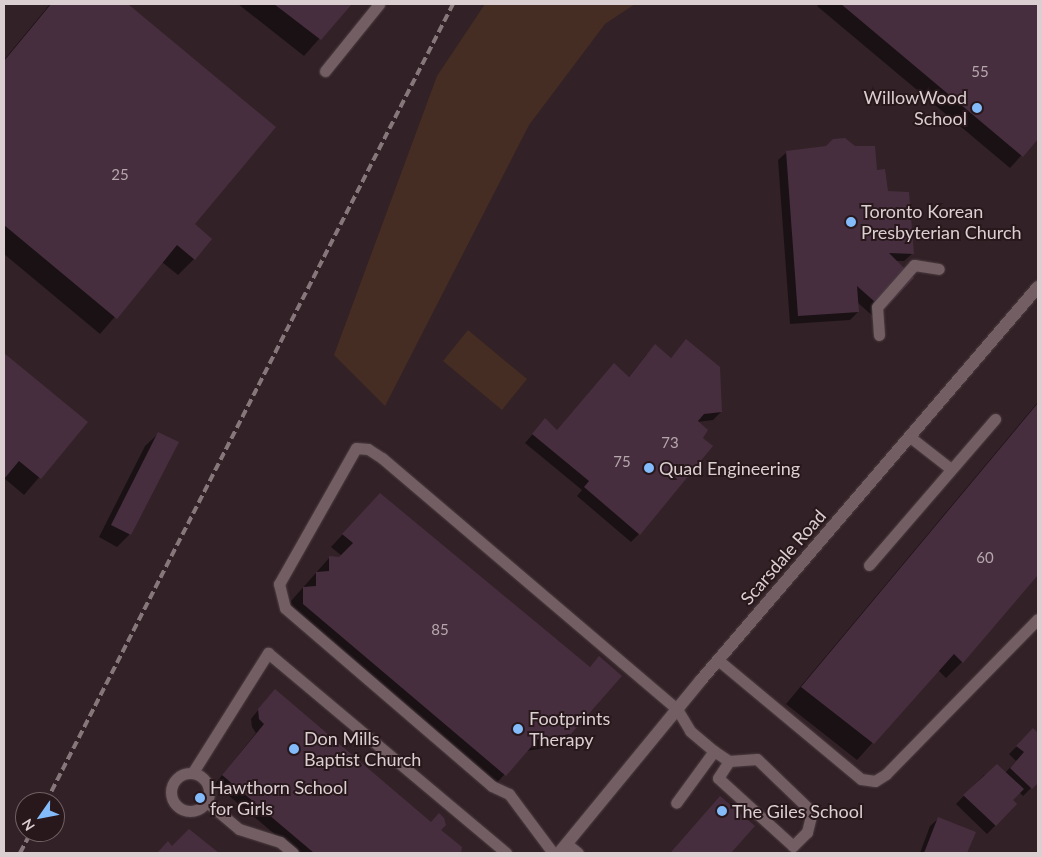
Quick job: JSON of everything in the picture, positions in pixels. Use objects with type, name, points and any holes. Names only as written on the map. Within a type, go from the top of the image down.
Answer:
[{"type":"street","name":"Scarsdale Road","points":[[563,848],[718,660],[1038,288]]},
{"type":"lane","points":[[325,71],[379,4]]},
{"type":"lane","points":[[879,335],[877,307],[914,265],[939,268]]},
{"type":"lane","points":[[869,565],[995,418]]},
{"type":"lane","points":[[910,437],[951,469]]},
{"type":"lane","points":[[553,853],[509,794],[492,786],[285,608],[279,584],[356,448],[368,449],[382,458],[677,709],[690,731],[714,751],[729,760],[757,759],[812,812],[807,832],[793,846],[718,778],[729,760]]},
{"type":"lane","points":[[718,660],[861,779],[875,781],[886,774],[1038,619]]},
{"type":"lane","points":[[193,772],[268,653],[506,853]]},
{"type":"lane","points":[[676,803],[714,751]]},
{"type":"lane","points":[[193,772],[205,779],[208,785],[209,796],[207,802],[201,808],[189,811],[181,809],[172,799],[171,792],[174,780],[180,775],[193,772]]},
{"type":"lane","points":[[207,802],[239,829],[280,842],[293,853]]},
{"type":"lane","points":[[563,848],[578,853]]},
{"type":"shaded area","points":[[485,4],[635,4],[605,24],[529,125],[385,406],[334,355],[437,76]]},
{"type":"shaded area","points":[[468,330],[527,379],[502,410],[443,361]]},
{"type":"building","points":[[51,4],[128,4],[276,127],[195,224],[212,239],[195,260],[177,245],[117,319],[4,225],[4,61]]},
{"type":"building","points":[[274,4],[352,4],[321,40]]},
{"type":"building","name":"WillowWood School","points":[[841,4],[1038,4],[1038,139],[1023,157]]},
{"type":"building","name":"Toronto Korean Presbyterian Church","points":[[845,138],[855,146],[875,146],[877,170],[885,169],[888,191],[909,192],[914,254],[889,253],[914,278],[884,310],[857,286],[859,312],[798,316],[786,151],[826,146],[833,139]]},
{"type":"building","points":[[686,339],[720,367],[722,412],[704,414],[698,421],[708,430],[703,438],[713,446],[640,535],[584,487],[589,481],[532,434],[545,418],[557,430],[614,363],[629,377],[655,344],[671,358]]},
{"type":"building","points":[[4,353],[88,422],[41,479],[19,461],[4,479]]},
{"type":"building","points":[[1038,403],[1038,575],[963,663],[954,654],[874,744],[801,687]]},
{"type":"building","points":[[158,432],[179,442],[131,535],[111,525]]},
{"type":"building","points":[[380,493],[590,667],[599,656],[622,676],[571,734],[538,739],[506,776],[303,604],[303,587],[316,586],[316,572],[329,571],[329,556],[339,557],[353,543],[342,534]]},
{"type":"building","name":"Don Mills Baptist Church","points":[[275,689],[431,822],[439,813],[444,818],[446,825],[441,830],[462,847],[461,853],[314,853],[222,775],[264,724],[259,719],[258,709]]},
{"type":"building","points":[[1033,728],[1038,733],[1038,783],[1032,789],[1010,768],[1024,752],[1016,746]]},
{"type":"building","points":[[997,764],[1024,789],[1013,800],[1017,804],[996,826],[963,795]]},
{"type":"building","name":"The Giles School","points":[[720,796],[755,826],[731,853],[670,853]]},
{"type":"building","points":[[938,817],[976,832],[967,853],[924,853]]},
{"type":"building","points":[[189,829],[219,853],[157,853],[168,841],[172,846]]},
{"type":"railway","points":[[51,792],[453,4]]},
{"type":"railway","points":[[20,853],[26,842]]},
{"type":"place","name":"WillowWood School","points":[[977,108]]},
{"type":"place","name":"Toronto Korean Presbyterian Church","points":[[851,222]]},
{"type":"place","name":"Quad Engineering","points":[[649,468]]},
{"type":"place","name":"Footprints Therapy","points":[[518,729]]},
{"type":"place","name":"Don Mills Baptist Church","points":[[294,749]]},
{"type":"place","name":"Hawthorn School for Girls","points":[[200,798]]},
{"type":"place","name":"The Giles School","points":[[722,811]]}]
